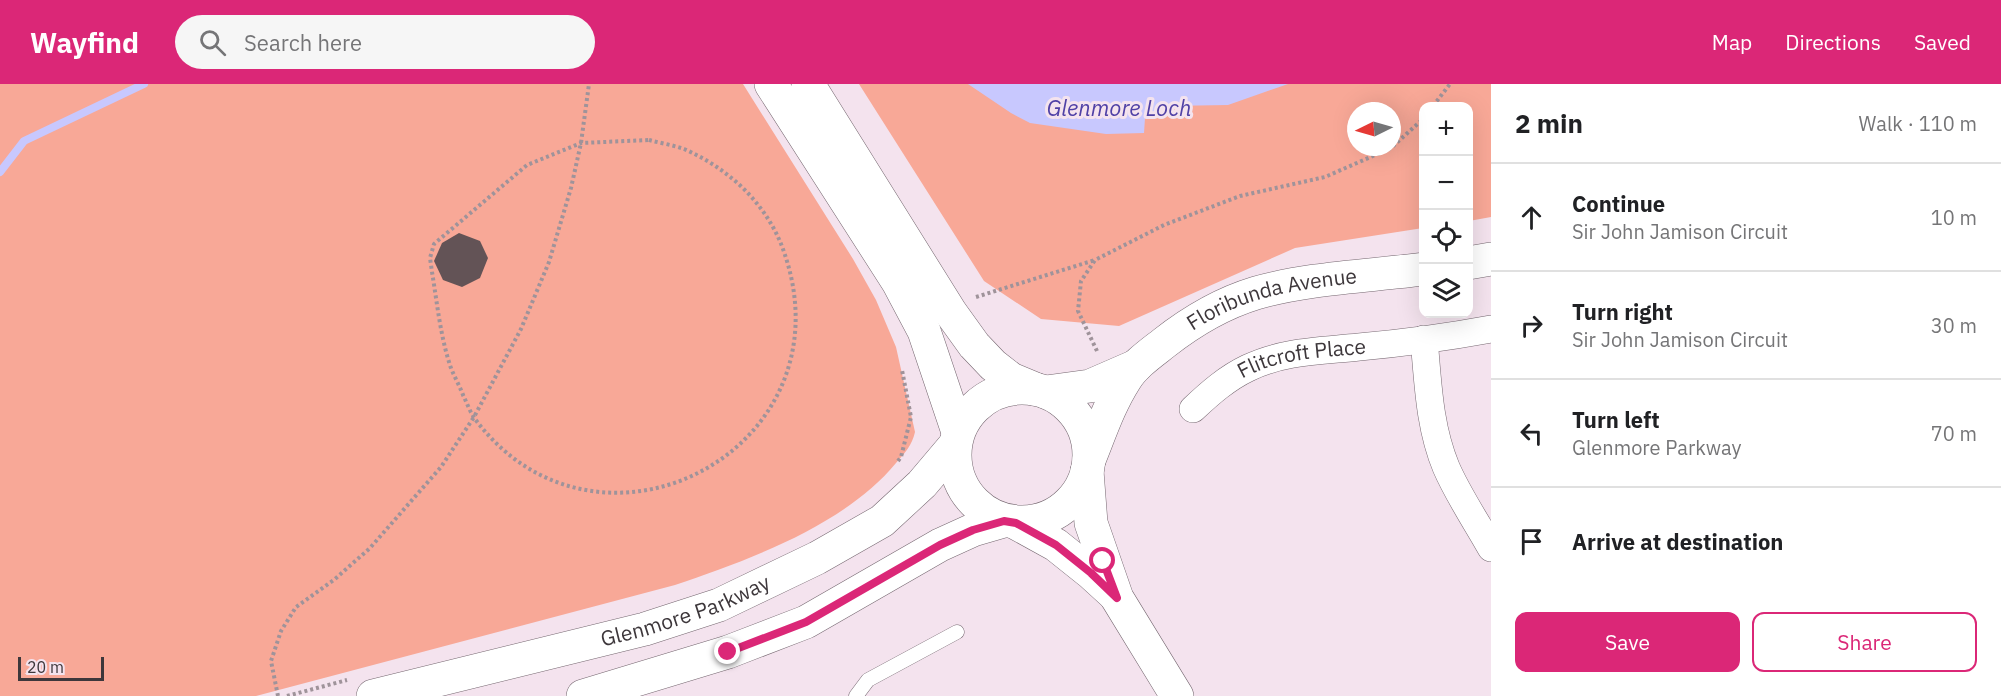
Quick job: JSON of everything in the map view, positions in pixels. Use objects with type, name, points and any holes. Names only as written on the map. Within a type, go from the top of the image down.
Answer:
[{"type":"main road","points":[[771,84],[898,282],[924,331],[957,439]]},
{"type":"main road","points":[[808,84],[951,313],[974,345],[993,365],[1011,379],[1065,403],[1078,419],[1087,438],[1091,523],[1117,598],[1177,696]]},
{"type":"main road","points":[[1473,262],[1491,259]]},
{"type":"main road","name":"Floribunda Avenue","points":[[1041,391],[1090,386],[1123,372],[1198,320],[1222,307],[1256,294],[1291,285],[1419,270]]},
{"type":"main road","name":"Floribunda Avenue","points":[[1088,465],[1106,417],[1125,380],[1123,372]]},
{"type":"main road","points":[[1041,391],[1016,388],[997,392],[981,402],[967,416],[957,439],[955,465],[961,484],[971,500],[987,513],[1056,545],[1091,573],[1117,598]]},
{"type":"main road","name":"Glenmore Parkway","points":[[363,687],[645,629],[719,605],[817,558],[882,521],[922,484],[957,439]]},
{"type":"main road","points":[[583,696],[728,652],[806,622],[940,545],[973,530],[1010,522],[1035,522],[1053,515],[1069,504],[1080,489],[1088,465]]},
{"type":"street","name":"Flitcroft Place","points":[[1193,409],[1216,387],[1247,368],[1265,361],[1303,351],[1424,339],[1491,329]]},
{"type":"street","points":[[1424,339],[1430,408],[1437,441],[1458,490],[1491,548]]},
{"type":"lane","points":[[856,696],[868,680],[957,632]]},
{"type":"path","points":[[278,696],[271,661],[281,631],[296,608],[370,548],[441,467],[474,417],[521,329],[549,262],[571,188],[581,143],[589,84]]},
{"type":"path","points":[[1436,102],[1450,84]]},
{"type":"path","points":[[951,313],[974,298],[1095,260],[1164,225],[1240,196],[1326,177],[1391,148],[1419,123]]},
{"type":"path","points":[[649,140],[682,149],[714,164],[741,186],[764,212],[782,243],[792,276],[797,311],[794,346],[785,380],[768,412],[747,439],[720,462],[690,479],[656,489],[622,493],[587,490],[554,480],[522,464],[495,442],[474,417],[449,363],[432,272],[431,251],[434,244],[527,165],[581,143],[649,140]]},
{"type":"path","points":[[1095,260],[1082,281],[1078,311],[1123,372]]},
{"type":"path","points":[[895,465],[901,457],[911,417],[898,347],[924,331]]},
{"type":"path","points":[[286,696],[363,687]]},
{"type":"shaded area","points":[[0,84],[743,84],[853,259],[876,300],[896,347],[915,432],[914,437],[902,456],[875,485],[850,505],[823,522],[764,552],[675,585],[256,696],[0,696]]},
{"type":"shaded area","points":[[859,84],[1491,84],[1491,217],[1473,220],[1473,102],[1419,102],[1419,229],[1295,248],[1119,326],[1041,319],[984,281]]},
{"type":"water","name":"Glenmore Loch","points":[[968,84],[1288,84],[1228,105],[1168,106],[1145,118],[1144,133],[1106,134],[1030,123]]},
{"type":"building","points":[[459,233],[480,241],[488,258],[480,278],[462,287],[443,280],[434,261],[442,243]]},
{"type":"waterway","points":[[0,172],[24,141],[144,84]]},
{"type":"route","points":[[728,652],[806,622],[940,545],[973,530],[1004,521],[1016,523],[1056,545],[1091,573],[1117,598],[1103,561]]}]
